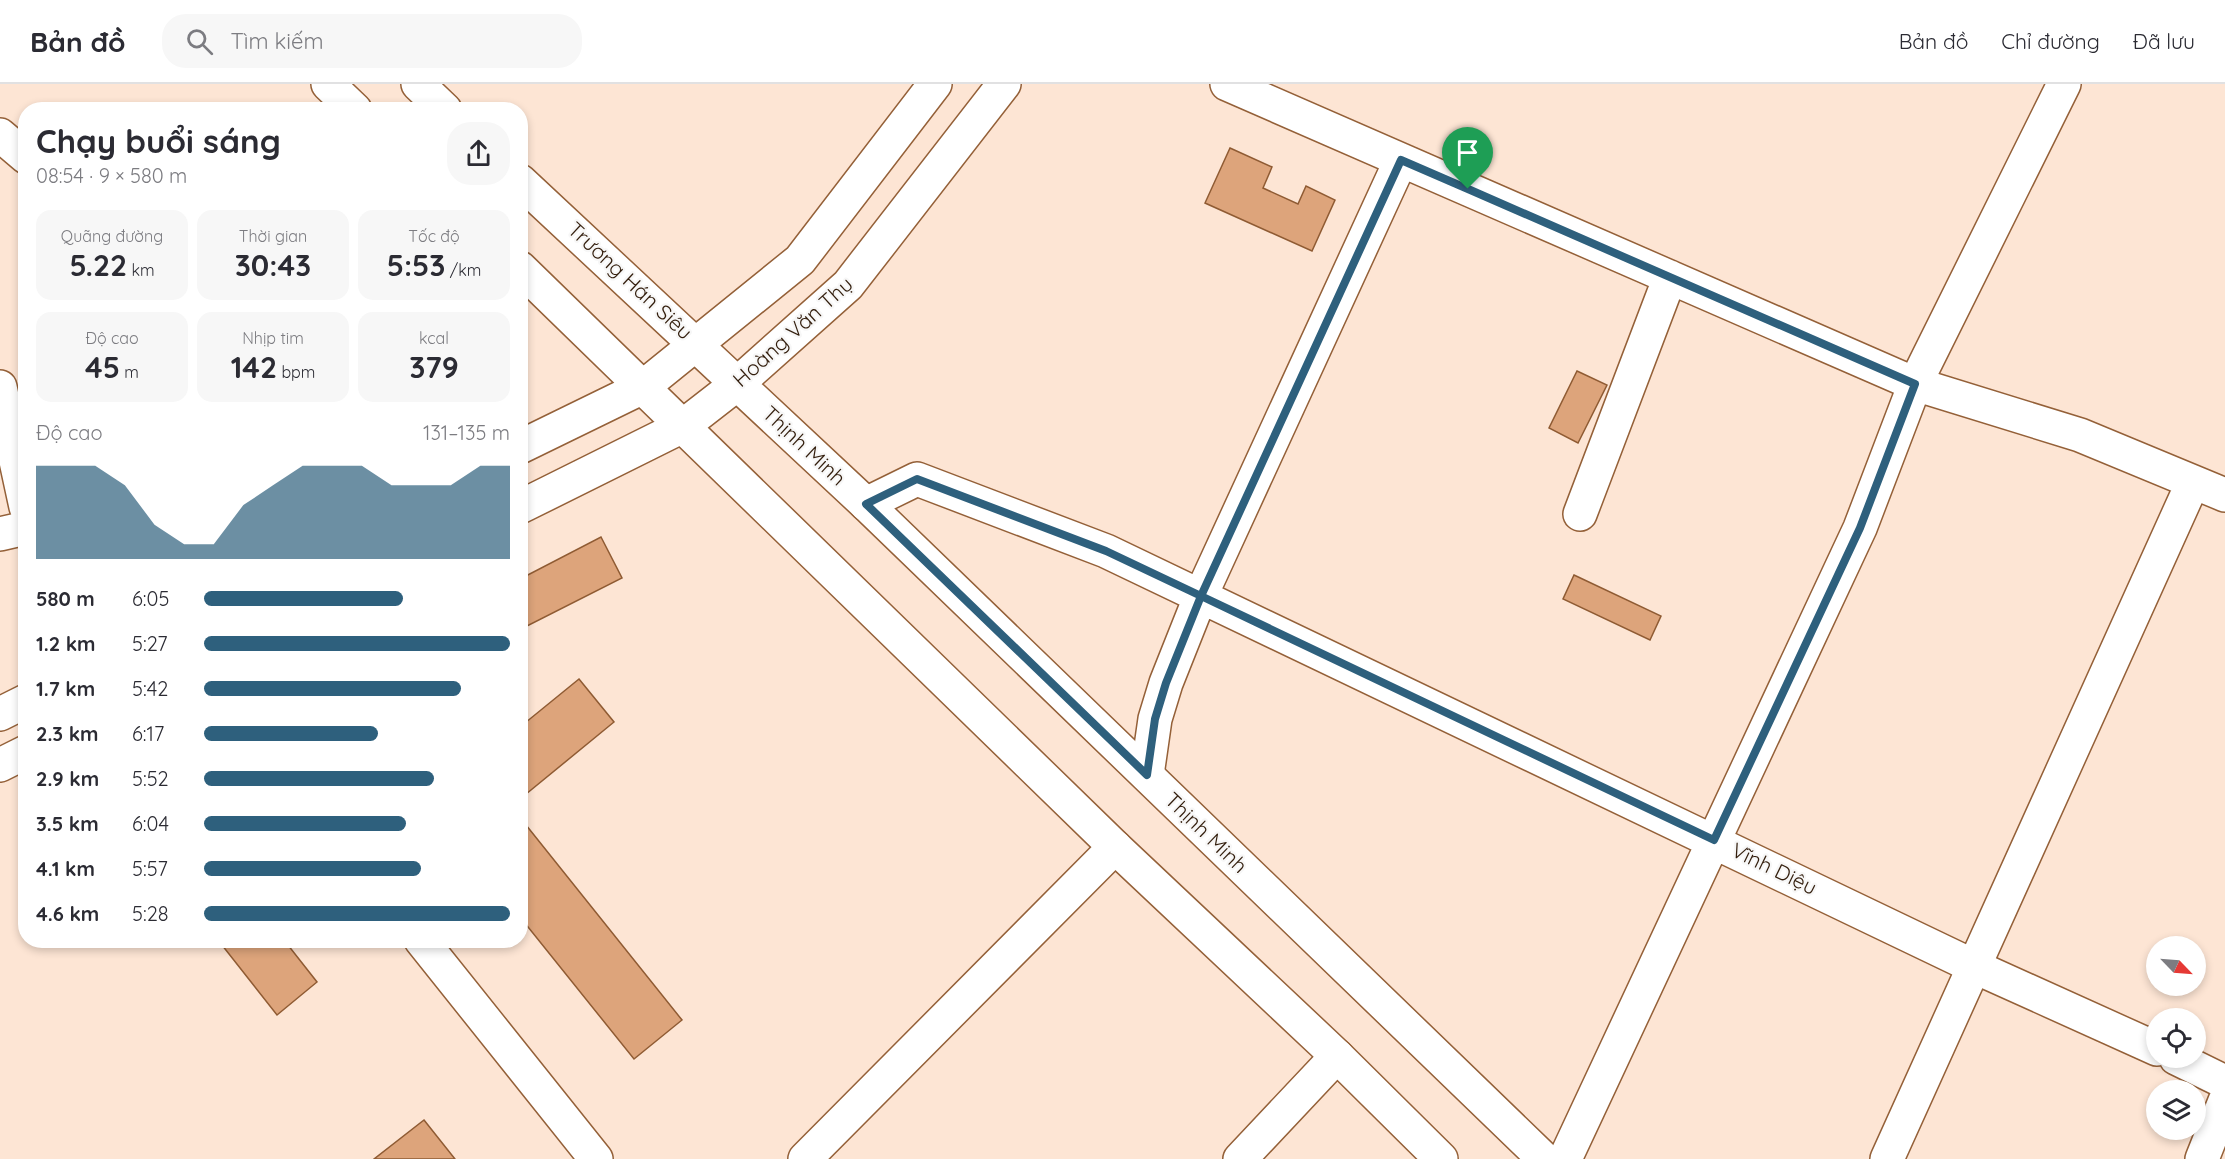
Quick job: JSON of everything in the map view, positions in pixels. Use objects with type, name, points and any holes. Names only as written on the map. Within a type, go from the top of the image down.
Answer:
[{"type":"street","points":[[328,84],[347,102]]},
{"type":"street","points":[[418,84],[437,102]]},
{"type":"street","points":[[528,443],[643,387],[800,260],[935,84]]},
{"type":"street","name":"Hoàng Văn Thụ","points":[[528,503],[683,426],[738,384],[848,285],[1004,84]]},
{"type":"street","points":[[1227,84],[1915,384],[2080,435],[2225,495]]},
{"type":"street","points":[[1565,1159],[1860,528],[1915,384],[2064,84]]},
{"type":"street","points":[[0,135],[18,150]]},
{"type":"street","points":[[1147,775],[1155,719],[1163,692],[1201,596],[1401,160]]},
{"type":"street","name":"Trương Hán Siêu","points":[[528,188],[738,384]]},
{"type":"street","points":[[528,276],[1115,847],[1337,1056],[1442,1159]]},
{"type":"street","points":[[1580,514],[1670,277]]},
{"type":"street","name":"Thịnh Minh","points":[[738,384],[866,504],[1544,1159]]},
{"type":"street","points":[[0,387],[18,470]]},
{"type":"street","name":"Vĩnh Diệu","points":[[866,504],[917,479],[1106,551],[1714,840],[1973,966],[2146,1044]]},
{"type":"street","points":[[1887,1159],[2193,482]]},
{"type":"street","points":[[0,534],[18,530]]},
{"type":"street","points":[[0,765],[18,756]]},
{"type":"street","points":[[805,1159],[1115,847]]},
{"type":"street","points":[[427,948],[596,1159]]},
{"type":"street","points":[[1240,1159],[1337,1056]]},
{"type":"street","points":[[2196,1068],[2225,1082]]},
{"type":"street","points":[[2202,1159],[2225,1101]]},
{"type":"building","points":[[1230,148],[1272,167],[1263,188],[1298,204],[1306,186],[1335,200],[1312,251],[1205,203]]},
{"type":"building","points":[[1577,371],[1607,385],[1578,443],[1549,428]]},
{"type":"building","points":[[601,537],[622,578],[528,625],[528,575]]},
{"type":"building","points":[[1574,575],[1661,616],[1650,640],[1563,599]]},
{"type":"building","points":[[579,679],[614,722],[528,792],[528,720]]},
{"type":"building","points":[[528,828],[682,1020],[634,1059],[528,927]]},
{"type":"building","points":[[224,948],[290,948],[317,982],[277,1015]]},
{"type":"building","points":[[424,1120],[455,1159],[374,1159]]},
{"type":"route","points":[[1468,189],[1401,160],[1201,596],[1106,551],[917,479],[866,504],[1147,775],[1155,719],[1166,683],[1201,596],[1714,840],[1860,528],[1915,384],[1468,189]]}]
